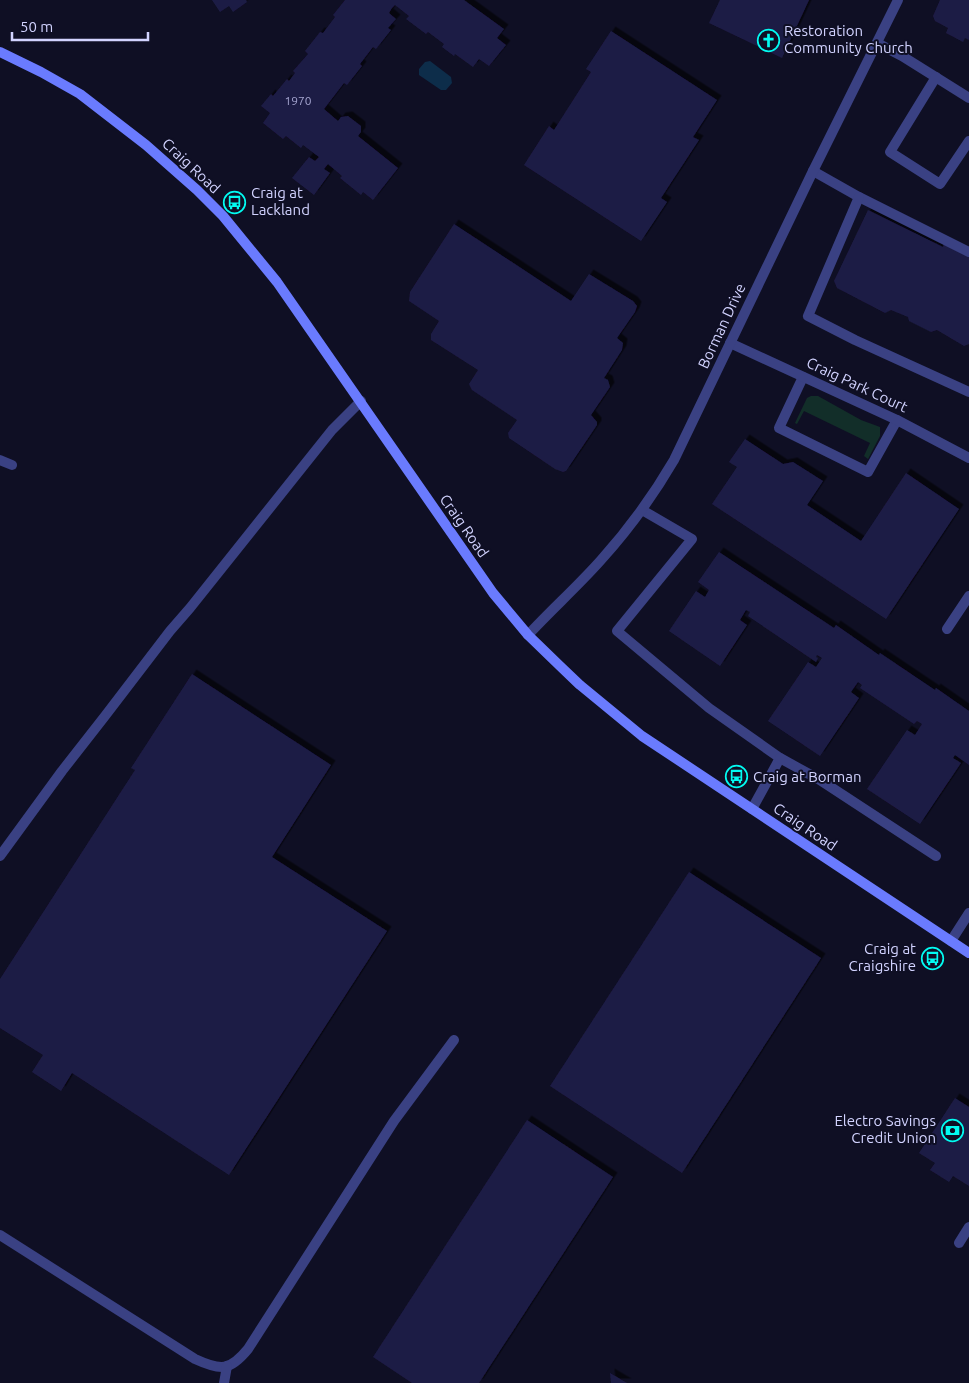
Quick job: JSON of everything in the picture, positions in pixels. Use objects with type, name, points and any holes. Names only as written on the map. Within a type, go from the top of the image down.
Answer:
[{"type":"main road","name":"Craig Road","points":[[0,52],[80,94],[127,129],[197,190],[223,216],[275,279],[493,593],[528,635],[580,685],[642,736],[969,953]]},
{"type":"street","name":"Borman Drive","points":[[528,635],[600,561],[642,510],[674,460],[812,171],[898,0]]},
{"type":"street","points":[[877,43],[969,98]]},
{"type":"street","points":[[936,77],[890,152],[940,184],[969,142]]},
{"type":"street","points":[[812,171],[859,198],[969,252]]},
{"type":"street","points":[[859,198],[808,316],[855,340],[969,392]]},
{"type":"street","name":"Craig Park Court","points":[[730,343],[897,420],[969,458]]},
{"type":"street","points":[[803,377],[779,428],[868,472],[897,420]]},
{"type":"street","points":[[0,856],[62,771],[170,630],[332,430],[361,401]]},
{"type":"street","points":[[0,460],[12,465]]},
{"type":"street","points":[[642,510],[692,539],[617,631],[709,708],[780,758],[820,780],[936,856]]},
{"type":"street","points":[[947,629],[969,596]]},
{"type":"street","points":[[752,809],[780,758]]},
{"type":"street","points":[[951,941],[969,913]]},
{"type":"street","points":[[0,1235],[196,1359],[210,1366],[221,1367],[236,1364],[248,1349],[394,1121],[454,1040]]},
{"type":"street","points":[[959,1243],[969,1227]]},
{"type":"street","points":[[224,1383],[227,1366]]},
{"type":"green space","points":[[818,396],[861,420],[880,427],[880,436],[868,459],[864,456],[870,443],[804,411],[797,424],[795,423],[807,398]]},
{"type":"water","points":[[430,61],[451,77],[452,83],[446,90],[441,90],[419,75],[419,69],[425,62]]},
{"type":"building","points":[[212,0],[246,0],[247,2],[233,12],[229,6],[220,12]]},
{"type":"building","points":[[345,0],[464,0],[504,29],[497,38],[506,45],[489,66],[479,59],[473,67],[442,47],[444,44],[428,32],[426,34],[406,19],[409,16],[395,5],[392,8],[389,13],[396,19],[388,28],[391,30],[376,49],[373,47],[360,64],[362,66],[347,85],[344,83],[324,109],[338,121],[341,117],[348,116],[361,126],[361,132],[358,136],[398,168],[373,200],[363,192],[361,195],[340,178],[342,176],[328,164],[324,169],[330,173],[314,195],[292,178],[309,157],[315,161],[319,157],[303,145],[301,148],[286,136],[283,139],[263,123],[270,113],[261,106],[271,94],[273,96],[287,79],[289,81],[295,73],[293,71],[308,54],[305,51],[320,32],[323,33],[335,17],[333,15]]},
{"type":"building","name":"Restoration Community Church","points":[[720,0],[809,0],[782,58],[709,23]]},
{"type":"building","points":[[940,0],[969,0],[969,40],[965,38],[963,42],[946,33],[948,28],[935,21],[933,16]]},
{"type":"building","points":[[611,31],[717,100],[693,137],[699,140],[661,198],[667,202],[641,241],[524,165],[549,126],[554,130],[591,72],[586,69]]},
{"type":"building","points":[[868,210],[943,247],[944,243],[969,255],[969,344],[964,346],[937,330],[931,332],[909,321],[908,317],[891,310],[885,313],[837,288],[834,281]]},
{"type":"building","points":[[454,224],[571,301],[589,274],[633,301],[637,306],[617,338],[623,343],[622,350],[604,378],[608,380],[610,387],[591,415],[597,422],[597,425],[566,471],[563,472],[555,469],[509,438],[508,433],[517,420],[472,390],[469,384],[478,370],[431,340],[431,334],[439,321],[409,301],[410,292]]},
{"type":"building","points":[[745,439],[783,464],[793,462],[823,481],[807,505],[861,541],[906,473],[959,509],[886,619],[712,504],[737,467],[729,462]]},
{"type":"building","points":[[719,552],[834,628],[836,625],[879,655],[880,653],[969,711],[969,765],[955,755],[953,758],[961,763],[920,824],[867,789],[907,730],[915,735],[922,724],[917,721],[914,724],[860,688],[862,685],[858,682],[851,692],[859,698],[820,756],[768,721],[808,662],[816,667],[822,658],[817,655],[816,662],[748,616],[750,612],[746,610],[740,620],[747,625],[720,666],[669,631],[696,591],[705,597],[709,590],[698,582]]},
{"type":"building","points":[[192,674],[331,765],[272,857],[387,931],[229,1175],[72,1073],[61,1091],[32,1072],[43,1055],[0,1028],[0,979],[135,770],[131,768]]},
{"type":"building","points":[[689,872],[821,958],[682,1173],[550,1086]]},
{"type":"building","name":"Electro Savings Credit Union","points":[[955,1098],[969,1107],[969,1186],[953,1176],[949,1182],[930,1170],[935,1163],[919,1153]]},
{"type":"building","points":[[527,1120],[613,1177],[479,1383],[412,1383],[373,1357]]},
{"type":"building","points":[[610,1373],[627,1383],[611,1383]]},
{"type":"place","name":"Restoration Community Church","points":[[768,40]]},
{"type":"place","name":"Craig at Lackland","points":[[235,202]]},
{"type":"place","name":"Craig at Borman","points":[[737,777]]},
{"type":"place","name":"Craig at Craigshire","points":[[932,958]]},
{"type":"place","name":"Electro Savings Credit Union","points":[[952,1130]]}]
